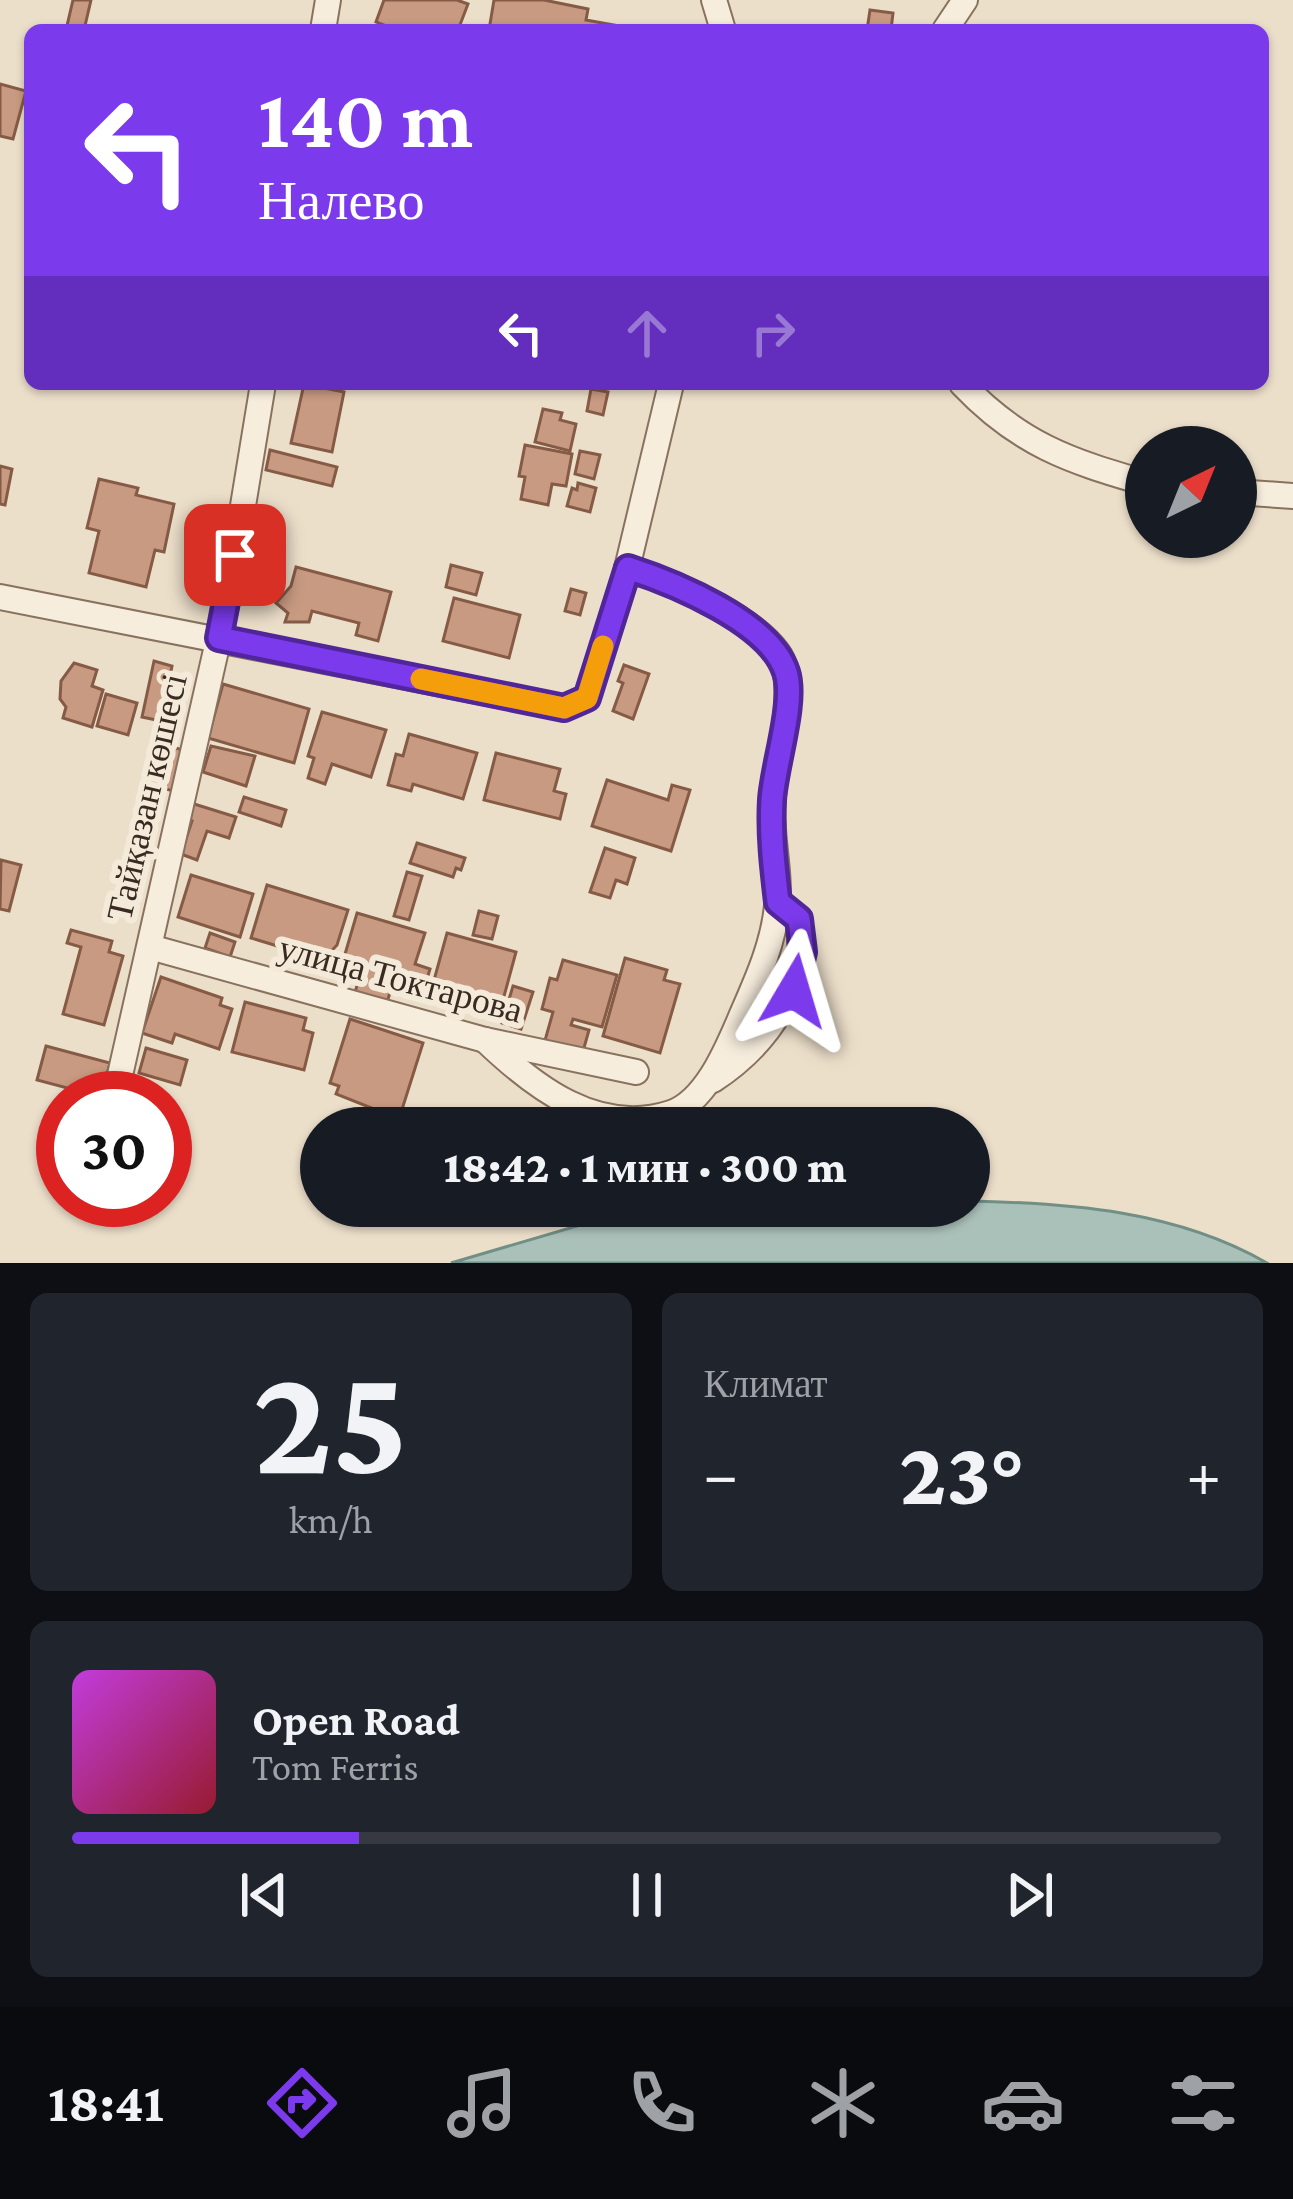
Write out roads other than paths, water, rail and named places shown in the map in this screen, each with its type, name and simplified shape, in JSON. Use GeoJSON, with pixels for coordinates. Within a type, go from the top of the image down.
{"type":"FeatureCollection","features":[{"type":"Feature","properties":{"kind":"street","name":"Тайқазан көшесі"},"geometry":{"type":"LineString","coordinates":[[121,1071],[219,638],[262,390]]}},
{"type":"Feature","properties":{"kind":"street"},"geometry":{"type":"LineString","coordinates":[[0,597],[564,708],[587,698],[628,568],[670,390]]}},
{"type":"Feature","properties":{"kind":"street"},"geometry":{"type":"LineString","coordinates":[[969,390],[1028,441],[1125,477]]}},
{"type":"Feature","properties":{"kind":"street"},"geometry":{"type":"LineString","coordinates":[[1257,494],[1293,496]]}},
{"type":"Feature","properties":{"kind":"street"},"geometry":{"type":"LineString","coordinates":[[628,568],[658,578],[748,625],[778,653],[788,677],[772,799],[778,902],[767,956],[706,1084]]}},
{"type":"Feature","properties":{"kind":"street"},"geometry":{"type":"LineString","coordinates":[[485,1040],[530,1083],[572,1107],[622,1118],[674,1112],[736,1065],[794,991],[803,952],[799,919],[778,902]]}},
{"type":"Feature","properties":{"kind":"street","name":"улица Токтарова"},"geometry":{"type":"LineString","coordinates":[[150,946],[485,1040],[636,1072]]}},
{"type":"Feature","properties":{"kind":"water"},"geometry":{"type":"Polygon","coordinates":[[[990,1202],[1084,1208],[1160,1221],[1233,1245],[1267,1263],[451,1263],[574,1227],[990,1227],[990,1202]]]}}]}
